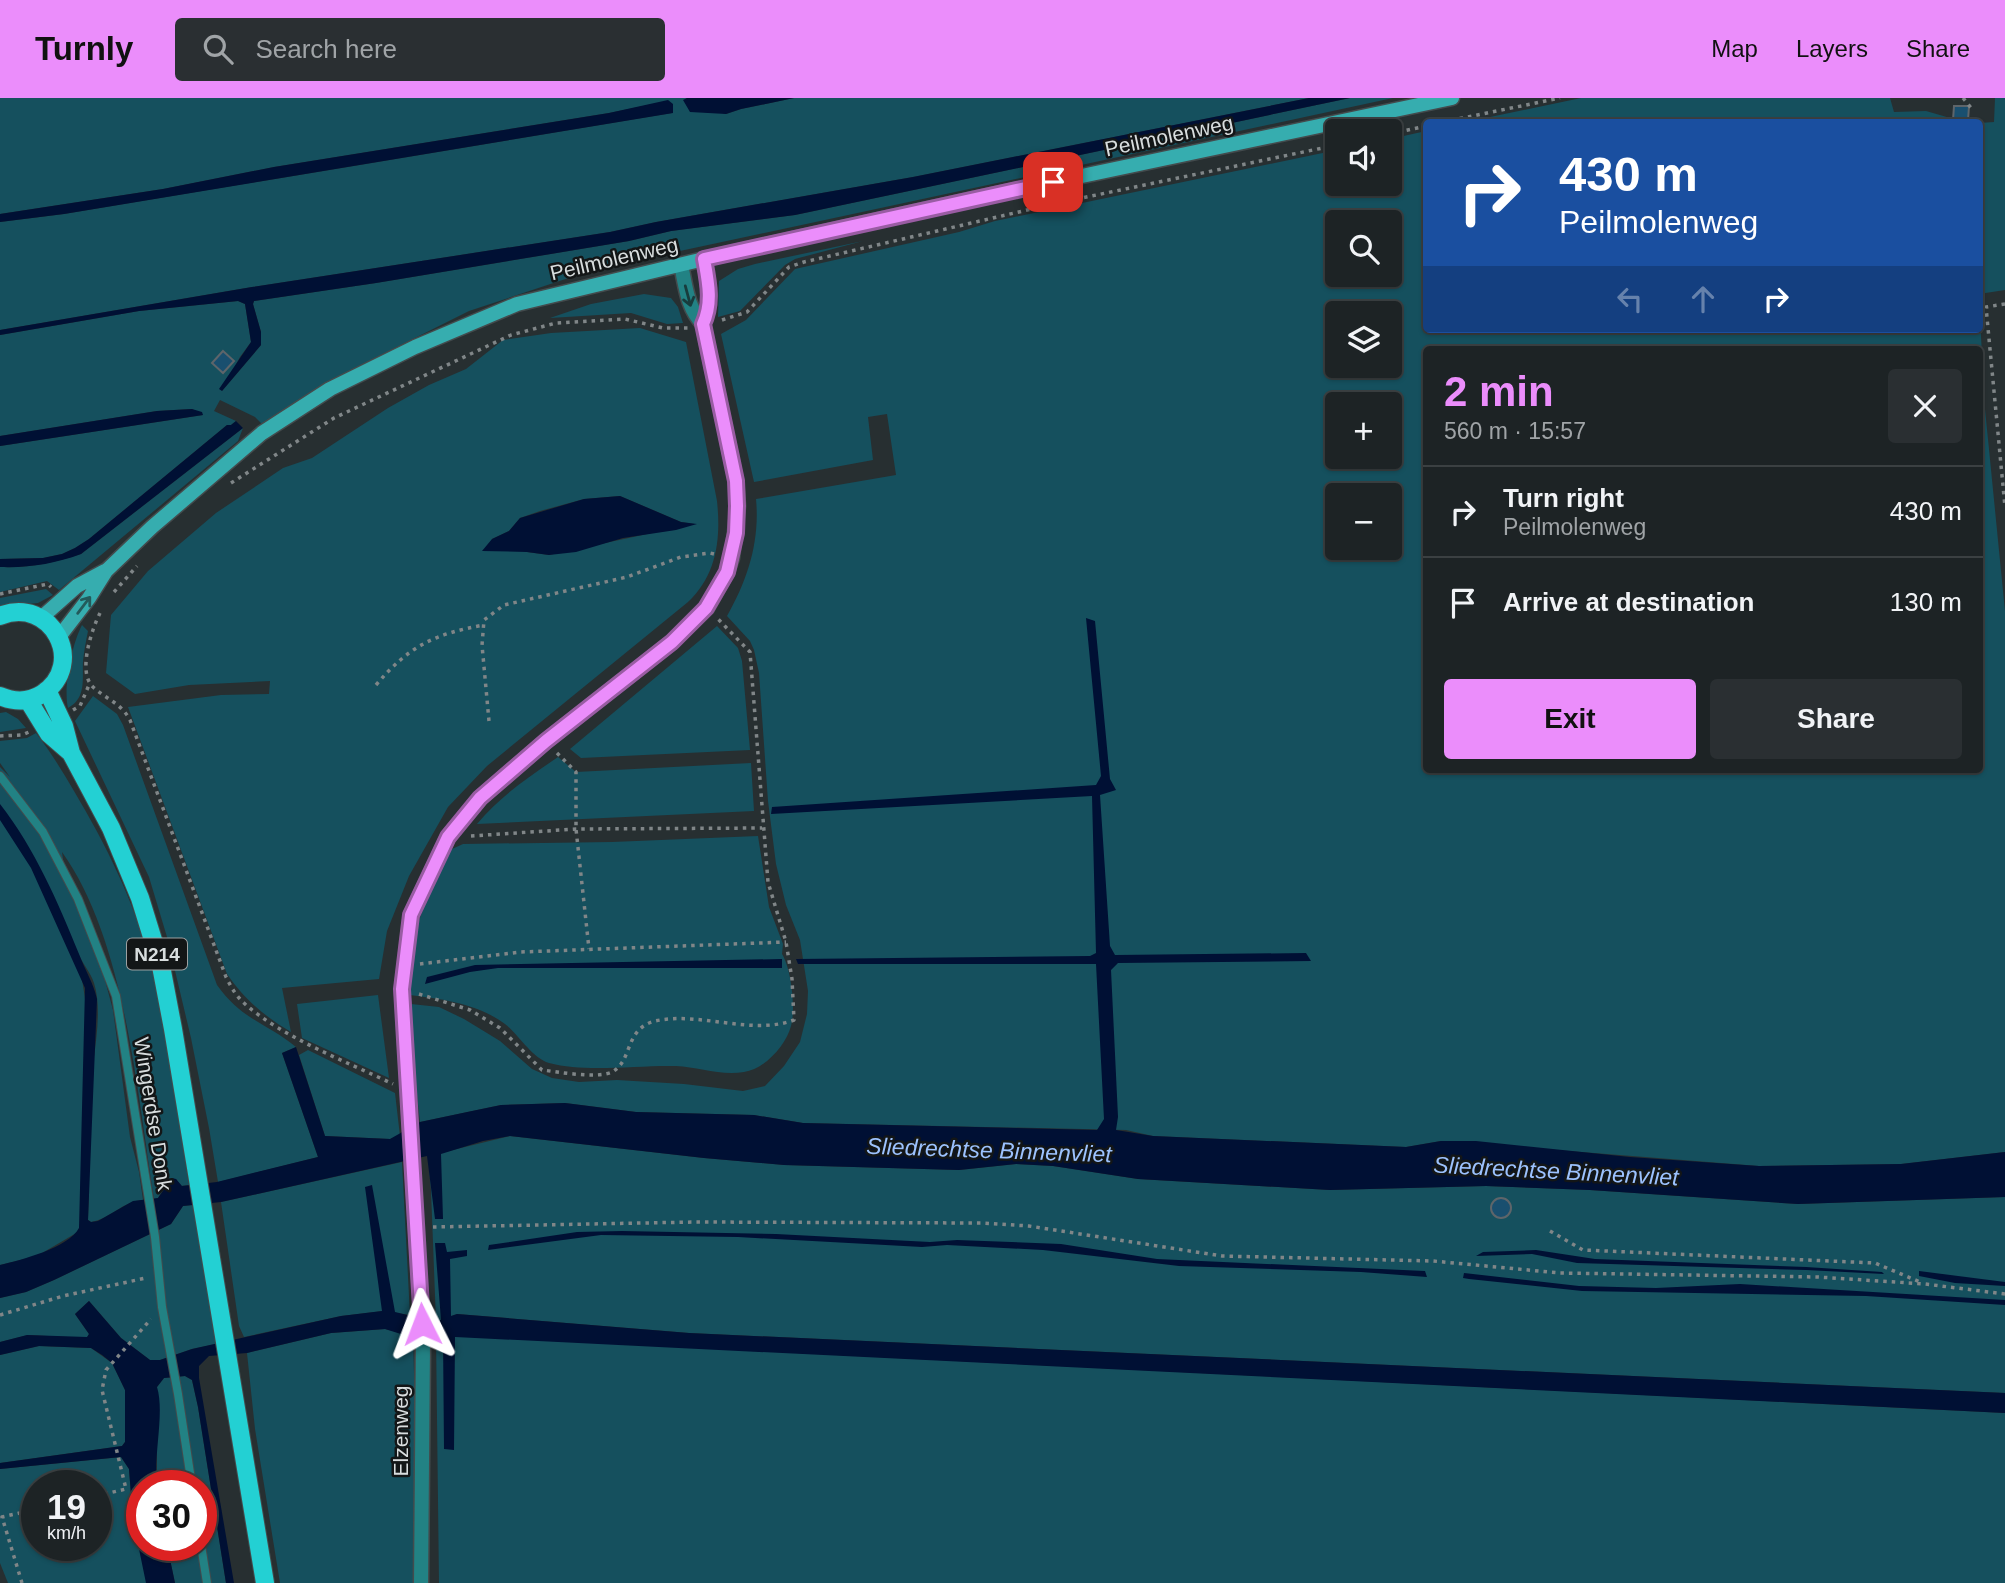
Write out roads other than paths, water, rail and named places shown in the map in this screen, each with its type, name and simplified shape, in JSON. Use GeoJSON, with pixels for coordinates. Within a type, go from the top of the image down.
{"type":"FeatureCollection","features":[{"type":"Feature","properties":{"kind":"main road","name":"Peilmolenweg"},"geometry":{"type":"LineString","coordinates":[[59,637],[106,571],[152,527],[262,433],[330,388],[415,347],[517,304],[987,196],[1452,98]]}},
{"type":"Feature","properties":{"kind":"main road","name":"Peilmolenweg"},"geometry":{"type":"LineString","coordinates":[[41,618],[77,586],[106,571]]}},
{"type":"Feature","properties":{"kind":"main road"},"geometry":{"type":"LineString","coordinates":[[0,616],[19,612],[41,618],[59,637],[62,648],[61,671],[47,690],[27,700],[17,701],[0,696]]}},
{"type":"Feature","properties":{"kind":"main road","name":"N214"},"geometry":{"type":"LineString","coordinates":[[47,690],[64,726],[71,753],[111,828],[144,909],[161,966],[265,1583]]}},
{"type":"Feature","properties":{"kind":"main road","name":"N214"},"geometry":{"type":"LineString","coordinates":[[27,700],[49,734],[71,753]]}},
{"type":"Feature","properties":{"kind":"street","name":"Elzenweg"},"geometry":{"type":"LineString","coordinates":[[703,324],[709,312],[704,259]]}},
{"type":"Feature","properties":{"kind":"street","name":"Elzenweg"},"geometry":{"type":"LineString","coordinates":[[421,1583],[422,1304],[402,989],[411,915],[448,837],[480,798],[546,741],[672,642],[706,608],[727,572],[732,558],[737,506],[736,481],[703,324],[694,315],[688,300],[681,265]]}},
{"type":"Feature","properties":{"kind":"lane","name":"Wingerdse Donk"},"geometry":{"type":"LineString","coordinates":[[0,776],[43,832],[78,899],[116,996],[155,1237],[162,1307],[190,1470]]}},
{"type":"Feature","properties":{"kind":"lane"},"geometry":{"type":"LineString","coordinates":[[204,1561],[207,1583]]}},
{"type":"Feature","properties":{"kind":"water"},"geometry":{"type":"Polygon","coordinates":[[[794,98],[726,114],[690,112],[683,100],[794,98]]]}},
{"type":"Feature","properties":{"kind":"water"},"geometry":{"type":"Polygon","coordinates":[[[1309,98],[1350,98],[795,215],[671,231],[629,241],[254,301],[261,345],[222,391],[219,389],[251,342],[245,304],[238,301],[139,311],[0,335],[0,330],[252,287],[610,232],[913,177],[1309,98]]]}},
{"type":"Feature","properties":{"kind":"water"},"geometry":{"type":"Polygon","coordinates":[[[668,100],[673,104],[673,113],[64,214],[0,222],[0,214],[609,113],[668,100]]]}},
{"type":"Feature","properties":{"kind":"water"},"geometry":{"type":"Polygon","coordinates":[[[192,409],[202,412],[203,415],[0,446],[0,436],[157,411],[192,409]]]}},
{"type":"Feature","properties":{"kind":"water"},"geometry":{"type":"Polygon","coordinates":[[[236,421],[243,428],[81,554],[41,565],[0,567],[0,559],[43,558],[75,548],[227,425],[236,421]]]}},
{"type":"Feature","properties":{"kind":"water"},"geometry":{"type":"Polygon","coordinates":[[[620,496],[681,522],[697,524],[623,538],[576,552],[549,555],[482,551],[492,539],[509,531],[520,518],[584,499],[620,496]]]}},
{"type":"Feature","properties":{"kind":"water","name":"Sliedrechtse Binnenvliet"},"geometry":{"type":"Polygon","coordinates":[[[1086,618],[1095,621],[1110,779],[1116,790],[1100,795],[1110,946],[1115,955],[1306,953],[1311,961],[1118,963],[1111,970],[1118,1117],[1116,1130],[1153,1136],[1406,1147],[1441,1141],[1476,1141],[1630,1157],[1759,1166],[1901,1164],[2005,1152],[2005,1197],[1798,1204],[1486,1186],[1330,1190],[1138,1179],[1053,1166],[1016,1164],[959,1170],[784,1165],[510,1136],[441,1154],[443,1219],[435,1219],[427,1156],[221,1202],[183,1206],[171,1224],[54,1280],[26,1292],[0,1298],[0,1265],[55,1247],[65,1242],[79,1228],[85,988],[31,868],[0,820],[0,804],[45,876],[97,999],[88,1220],[91,1222],[98,1221],[133,1201],[158,1198],[172,1178],[182,1186],[217,1182],[318,1157],[282,1053],[296,1047],[325,1136],[390,1139],[420,1122],[501,1105],[565,1103],[636,1112],[754,1115],[803,1123],[1097,1130],[1104,1119],[1096,964],[798,964],[796,959],[1090,956],[1096,953],[1092,796],[771,814],[772,807],[1096,785],[1101,776],[1086,618]]]}},
{"type":"Feature","properties":{"kind":"water"},"geometry":{"type":"Polygon","coordinates":[[[782,959],[782,968],[498,968],[425,984],[427,977],[475,965],[782,959]]]}},
{"type":"Feature","properties":{"kind":"water"},"geometry":{"type":"Polygon","coordinates":[[[372,1185],[395,1312],[436,1322],[441,1320],[435,1243],[445,1243],[447,1252],[467,1250],[467,1256],[450,1259],[451,1316],[457,1314],[689,1333],[2005,1393],[2005,1413],[455,1337],[454,1450],[444,1449],[443,1336],[404,1335],[385,1329],[331,1333],[247,1353],[209,1356],[199,1366],[199,1378],[215,1470],[208,1470],[192,1380],[185,1376],[164,1378],[157,1387],[160,1409],[156,1470],[129,1470],[121,1457],[0,1469],[0,1463],[122,1446],[125,1442],[125,1390],[112,1363],[102,1355],[91,1348],[39,1346],[0,1355],[0,1342],[27,1335],[87,1337],[89,1334],[75,1314],[89,1301],[121,1338],[150,1360],[160,1360],[192,1349],[341,1316],[382,1311],[365,1187],[372,1185]]]}},
{"type":"Feature","properties":{"kind":"water"},"geometry":{"type":"Polygon","coordinates":[[[622,1231],[1061,1244],[1157,1259],[1425,1271],[1427,1277],[1179,1266],[1043,1250],[947,1245],[922,1247],[738,1237],[601,1235],[488,1250],[489,1245],[577,1232],[622,1231]]]}},
{"type":"Feature","properties":{"kind":"water"},"geometry":{"type":"Polygon","coordinates":[[[1536,1250],[1595,1259],[1806,1267],[1884,1274],[1577,1263],[1532,1254],[1476,1256],[1483,1252],[1536,1250]]]}},
{"type":"Feature","properties":{"kind":"water"},"geometry":{"type":"Polygon","coordinates":[[[1919,1271],[2005,1282],[2005,1286],[1955,1283],[1919,1276],[1919,1271]]]}},
{"type":"Feature","properties":{"kind":"water"},"geometry":{"type":"Polygon","coordinates":[[[1464,1273],[1579,1286],[1656,1288],[1740,1284],[2005,1300],[2005,1305],[1866,1296],[1582,1291],[1469,1279],[1463,1278],[1464,1273]]]}},
{"type":"Feature","properties":{"kind":"water"},"geometry":{"type":"Polygon","coordinates":[[[217,1483],[234,1583],[226,1583],[217,1526],[217,1483]]]}},
{"type":"Feature","properties":{"kind":"water"},"geometry":{"type":"Polygon","coordinates":[[[141,1561],[170,1561],[175,1583],[146,1583],[141,1561]]]}}]}
